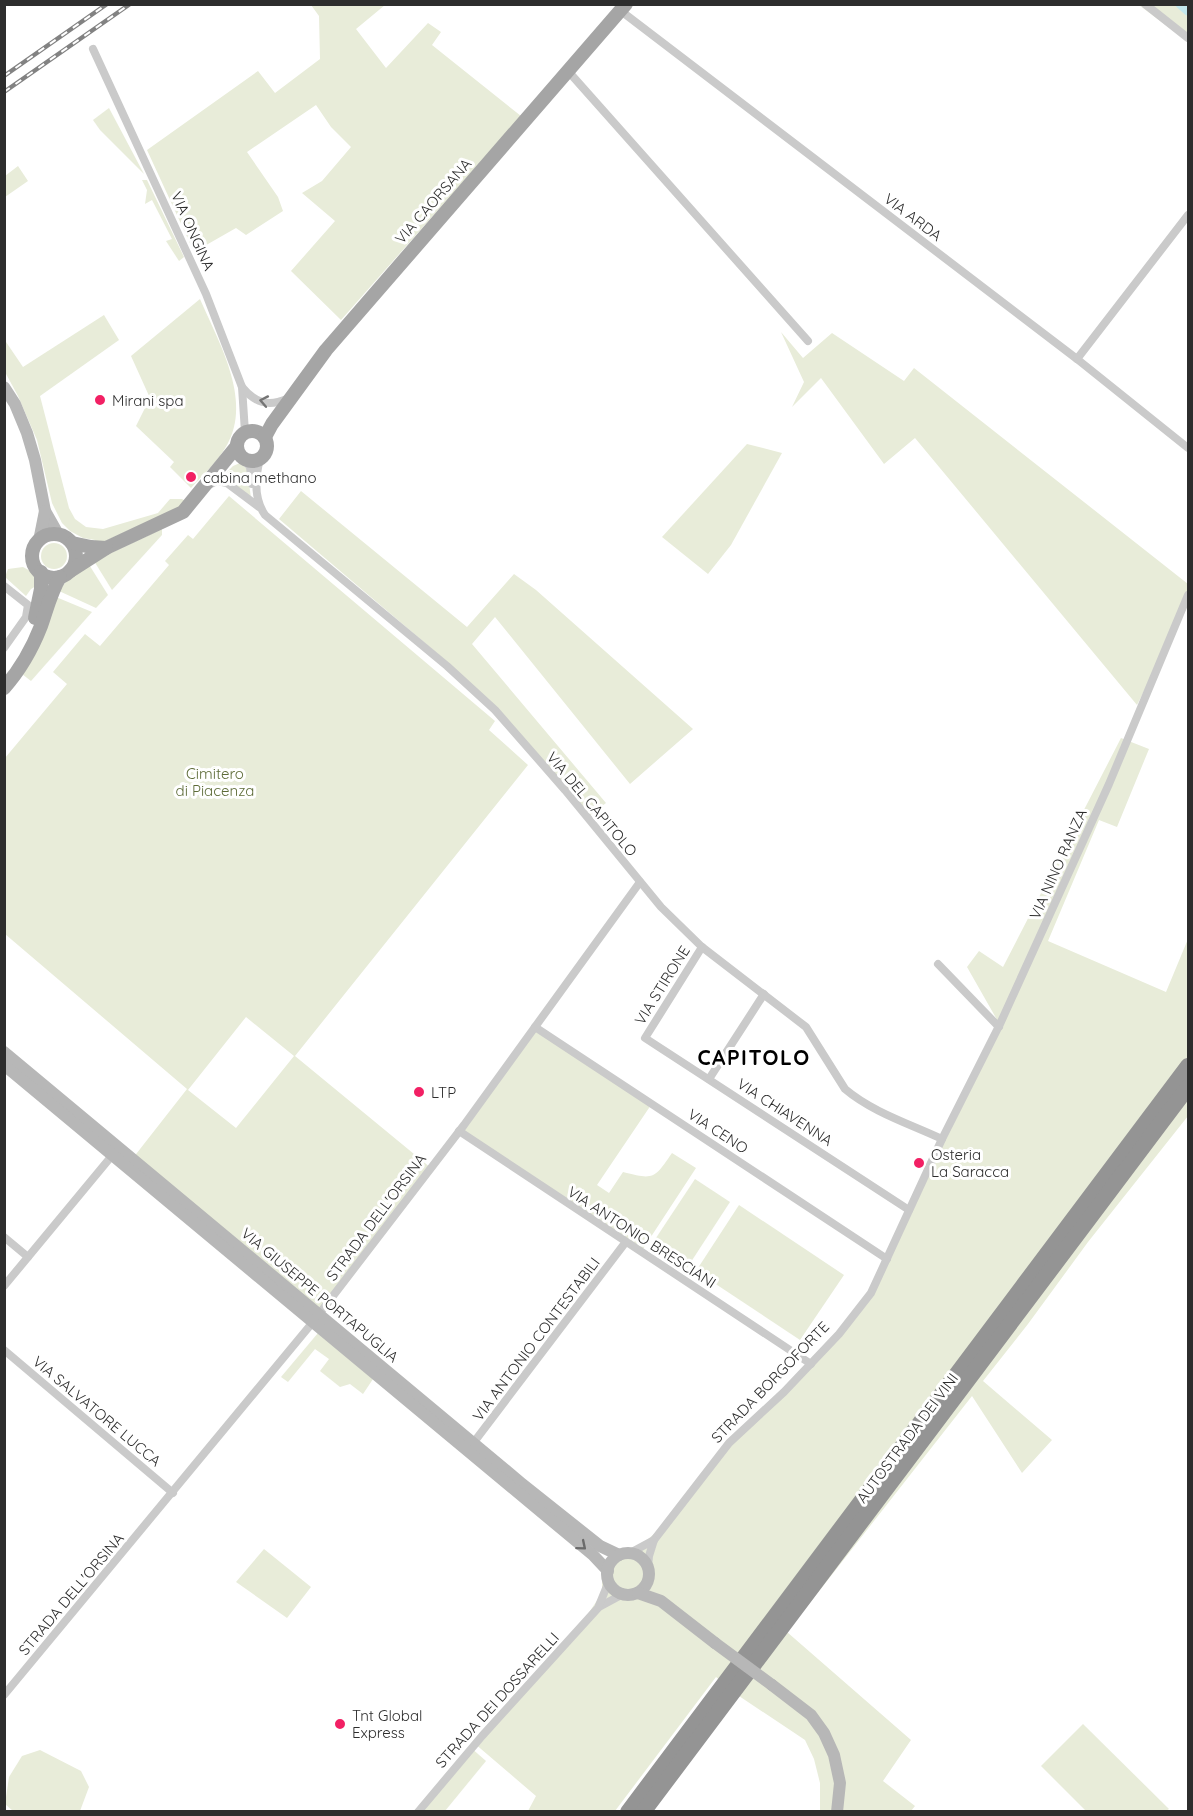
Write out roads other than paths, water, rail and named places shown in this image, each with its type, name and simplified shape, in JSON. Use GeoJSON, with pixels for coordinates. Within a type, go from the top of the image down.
{"type":"FeatureCollection","features":[{"type":"Feature","properties":{"kind":"highway","name":"AUTOSTRADA DEI VINI"},"geometry":{"type":"LineString","coordinates":[[628,1812],[1188,1066]]}},
{"type":"Feature","properties":{"kind":"highway","name":"AUTOSTRADA DEI VINI"},"geometry":{"type":"LineString","coordinates":[[643,1812],[1188,1087]]}},
{"type":"Feature","properties":{"kind":"main road","name":"VIA CAORSANA"},"geometry":{"type":"LineString","coordinates":[[260,459],[268,447],[265,437],[272,424],[326,350],[623,8]]}},
{"type":"Feature","properties":{"kind":"main road"},"geometry":{"type":"LineString","coordinates":[[4,387],[27,434],[35,460],[45,511],[58,534],[72,543],[106,548]]}},
{"type":"Feature","properties":{"kind":"main road"},"geometry":{"type":"LineString","coordinates":[[248,431],[263,430],[272,424]]}},
{"type":"Feature","properties":{"kind":"main road"},"geometry":{"type":"LineString","coordinates":[[260,459],[249,461],[241,454],[239,437],[248,431],[256,430],[265,437]]}},
{"type":"Feature","properties":{"kind":"main road"},"geometry":{"type":"LineString","coordinates":[[45,511],[33,561],[46,576],[65,574],[106,548],[183,512],[213,477],[241,454]]}},
{"type":"Feature","properties":{"kind":"main road"},"geometry":{"type":"LineString","coordinates":[[39,541],[51,534],[58,534]]}},
{"type":"Feature","properties":{"kind":"main road"},"geometry":{"type":"LineString","coordinates":[[4,688],[17,673],[34,643],[51,593],[73,567],[76,554],[72,543]]}},
{"type":"Feature","properties":{"kind":"main road"},"geometry":{"type":"LineString","coordinates":[[4,676],[19,655],[36,615],[41,589],[41,572]]}},
{"type":"Feature","properties":{"kind":"main road","name":"VIA GIUSEPPE PORTAPUGLIA"},"geometry":{"type":"LineString","coordinates":[[4,1052],[116,1151],[471,1447],[593,1555],[608,1576]]}},
{"type":"Feature","properties":{"kind":"main road","name":"VIA GIUSEPPE PORTAPUGLIA"},"geometry":{"type":"LineString","coordinates":[[4,1065],[116,1151]]}},
{"type":"Feature","properties":{"kind":"main road","name":"VIA GIUSEPPE PORTAPUGLIA"},"geometry":{"type":"LineString","coordinates":[[471,1447],[600,1546],[625,1554]]}},
{"type":"Feature","properties":{"kind":"main road"},"geometry":{"type":"LineString","coordinates":[[661,1601],[641,1557],[625,1554],[611,1562],[608,1576],[614,1590],[623,1594],[638,1593],[661,1601],[811,1715],[824,1733],[834,1755],[840,1783],[837,1812]]}},
{"type":"Feature","properties":{"kind":"main road"},"geometry":{"type":"LineString","coordinates":[[638,1593],[645,1587],[648,1573]]}},
{"type":"Feature","properties":{"kind":"street"},"geometry":{"type":"LineString","coordinates":[[1145,4],[1188,38]]}},
{"type":"Feature","properties":{"kind":"street","name":"VIA ARDA"},"geometry":{"type":"LineString","coordinates":[[623,8],[1077,359],[1188,448]]}},
{"type":"Feature","properties":{"kind":"street","name":"VIA ONGINA"},"geometry":{"type":"LineString","coordinates":[[93,49],[192,260],[242,387],[248,431]]}},
{"type":"Feature","properties":{"kind":"street"},"geometry":{"type":"LineString","coordinates":[[568,71],[808,342]]}},
{"type":"Feature","properties":{"kind":"street"},"geometry":{"type":"LineString","coordinates":[[1077,359],[1188,215]]}},
{"type":"Feature","properties":{"kind":"street"},"geometry":{"type":"LineString","coordinates":[[242,387],[249,396],[265,404],[291,398]]}},
{"type":"Feature","properties":{"kind":"street"},"geometry":{"type":"LineString","coordinates":[[241,454],[250,467],[259,506]]}},
{"type":"Feature","properties":{"kind":"street"},"geometry":{"type":"LineString","coordinates":[[259,506],[256,482],[260,459]]}},
{"type":"Feature","properties":{"kind":"street","name":"VIA DEL CAPITOLO"},"geometry":{"type":"LineString","coordinates":[[204,488],[217,481],[222,481],[259,506],[447,666],[495,710],[565,790],[661,907],[702,947],[806,1027],[836,1077],[854,1096],[942,1139]]}},
{"type":"Feature","properties":{"kind":"street"},"geometry":{"type":"LineString","coordinates":[[4,586],[28,605],[26,617],[4,648]]}},
{"type":"Feature","properties":{"kind":"street","name":"VIA NINO RANZA"},"geometry":{"type":"LineString","coordinates":[[942,1139],[999,1027],[1104,795],[1188,595]]}},
{"type":"Feature","properties":{"kind":"street","name":"STRADA DELL'ORSINA"},"geometry":{"type":"LineString","coordinates":[[4,1695],[316,1318],[459,1131],[640,882]]}},
{"type":"Feature","properties":{"kind":"street","name":"VIA STIRONE"},"geometry":{"type":"LineString","coordinates":[[645,1038],[702,947]]}},
{"type":"Feature","properties":{"kind":"street"},"geometry":{"type":"LineString","coordinates":[[938,964],[999,1027]]}},
{"type":"Feature","properties":{"kind":"street"},"geometry":{"type":"LineString","coordinates":[[709,1079],[764,994]]}},
{"type":"Feature","properties":{"kind":"street","name":"VIA CENO"},"geometry":{"type":"LineString","coordinates":[[535,1026],[887,1259]]}},
{"type":"Feature","properties":{"kind":"street","name":"VIA CHIAVENNA"},"geometry":{"type":"LineString","coordinates":[[645,1038],[909,1210]]}},
{"type":"Feature","properties":{"kind":"street","name":"VIA ANTONIO BRESCIANI"},"geometry":{"type":"LineString","coordinates":[[459,1131],[811,1364]]}},
{"type":"Feature","properties":{"kind":"street","name":"STRADA BORGOFORTE"},"geometry":{"type":"LineString","coordinates":[[648,1573],[649,1556],[654,1540],[729,1443],[811,1364],[839,1334],[871,1293],[942,1139]]}},
{"type":"Feature","properties":{"kind":"street"},"geometry":{"type":"LineString","coordinates":[[4,1286],[116,1151]]}},
{"type":"Feature","properties":{"kind":"street"},"geometry":{"type":"LineString","coordinates":[[4,1238],[28,1257]]}},
{"type":"Feature","properties":{"kind":"street","name":"VIA ANTONIO CONTESTABILI"},"geometry":{"type":"LineString","coordinates":[[471,1447],[625,1243]]}},
{"type":"Feature","properties":{"kind":"street","name":"VIA SALVATORE LUCCA"},"geometry":{"type":"LineString","coordinates":[[4,1350],[173,1493]]}},
{"type":"Feature","properties":{"kind":"street","name":"STRADA BORGOFORTE"},"geometry":{"type":"LineString","coordinates":[[625,1554],[654,1540]]}},
{"type":"Feature","properties":{"kind":"street","name":"STRADA DEI DOSSARELLI"},"geometry":{"type":"LineString","coordinates":[[598,1608],[608,1576]]}},
{"type":"Feature","properties":{"kind":"street","name":"STRADA DEI DOSSARELLI"},"geometry":{"type":"LineString","coordinates":[[418,1812],[482,1736],[598,1608],[623,1594]]}},
{"type":"Feature","properties":{"kind":"waterway"},"geometry":{"type":"LineString","coordinates":[[1180,4],[1188,11]]}},
{"type":"Feature","properties":{"kind":"railway"},"geometry":{"type":"LineString","coordinates":[[4,76],[107,4]]}},
{"type":"Feature","properties":{"kind":"railway"},"geometry":{"type":"LineString","coordinates":[[4,92],[130,4]]}},
{"type":"Feature","properties":{"kind":"place","name":"Mirani spa"},"geometry":{"type":"Point","coordinates":[100,400]}},
{"type":"Feature","properties":{"kind":"place","name":"cabina methano"},"geometry":{"type":"Point","coordinates":[191,477]}},
{"type":"Feature","properties":{"kind":"place","name":"LTP"},"geometry":{"type":"Point","coordinates":[419,1092]}},
{"type":"Feature","properties":{"kind":"place","name":"Osteria La Saracca"},"geometry":{"type":"Point","coordinates":[919,1163]}},
{"type":"Feature","properties":{"kind":"place","name":"Tnt Global Express"},"geometry":{"type":"Point","coordinates":[340,1724]}},
{"type":"Feature","properties":{"kind":"district","name":"CAPITOLO"},"geometry":{"type":"Point","coordinates":[754,1057]}},
{"type":"Feature","properties":{"kind":"park label","name":"Cimitero di Piacenza"},"geometry":{"type":"Point","coordinates":[215,782]}}]}
